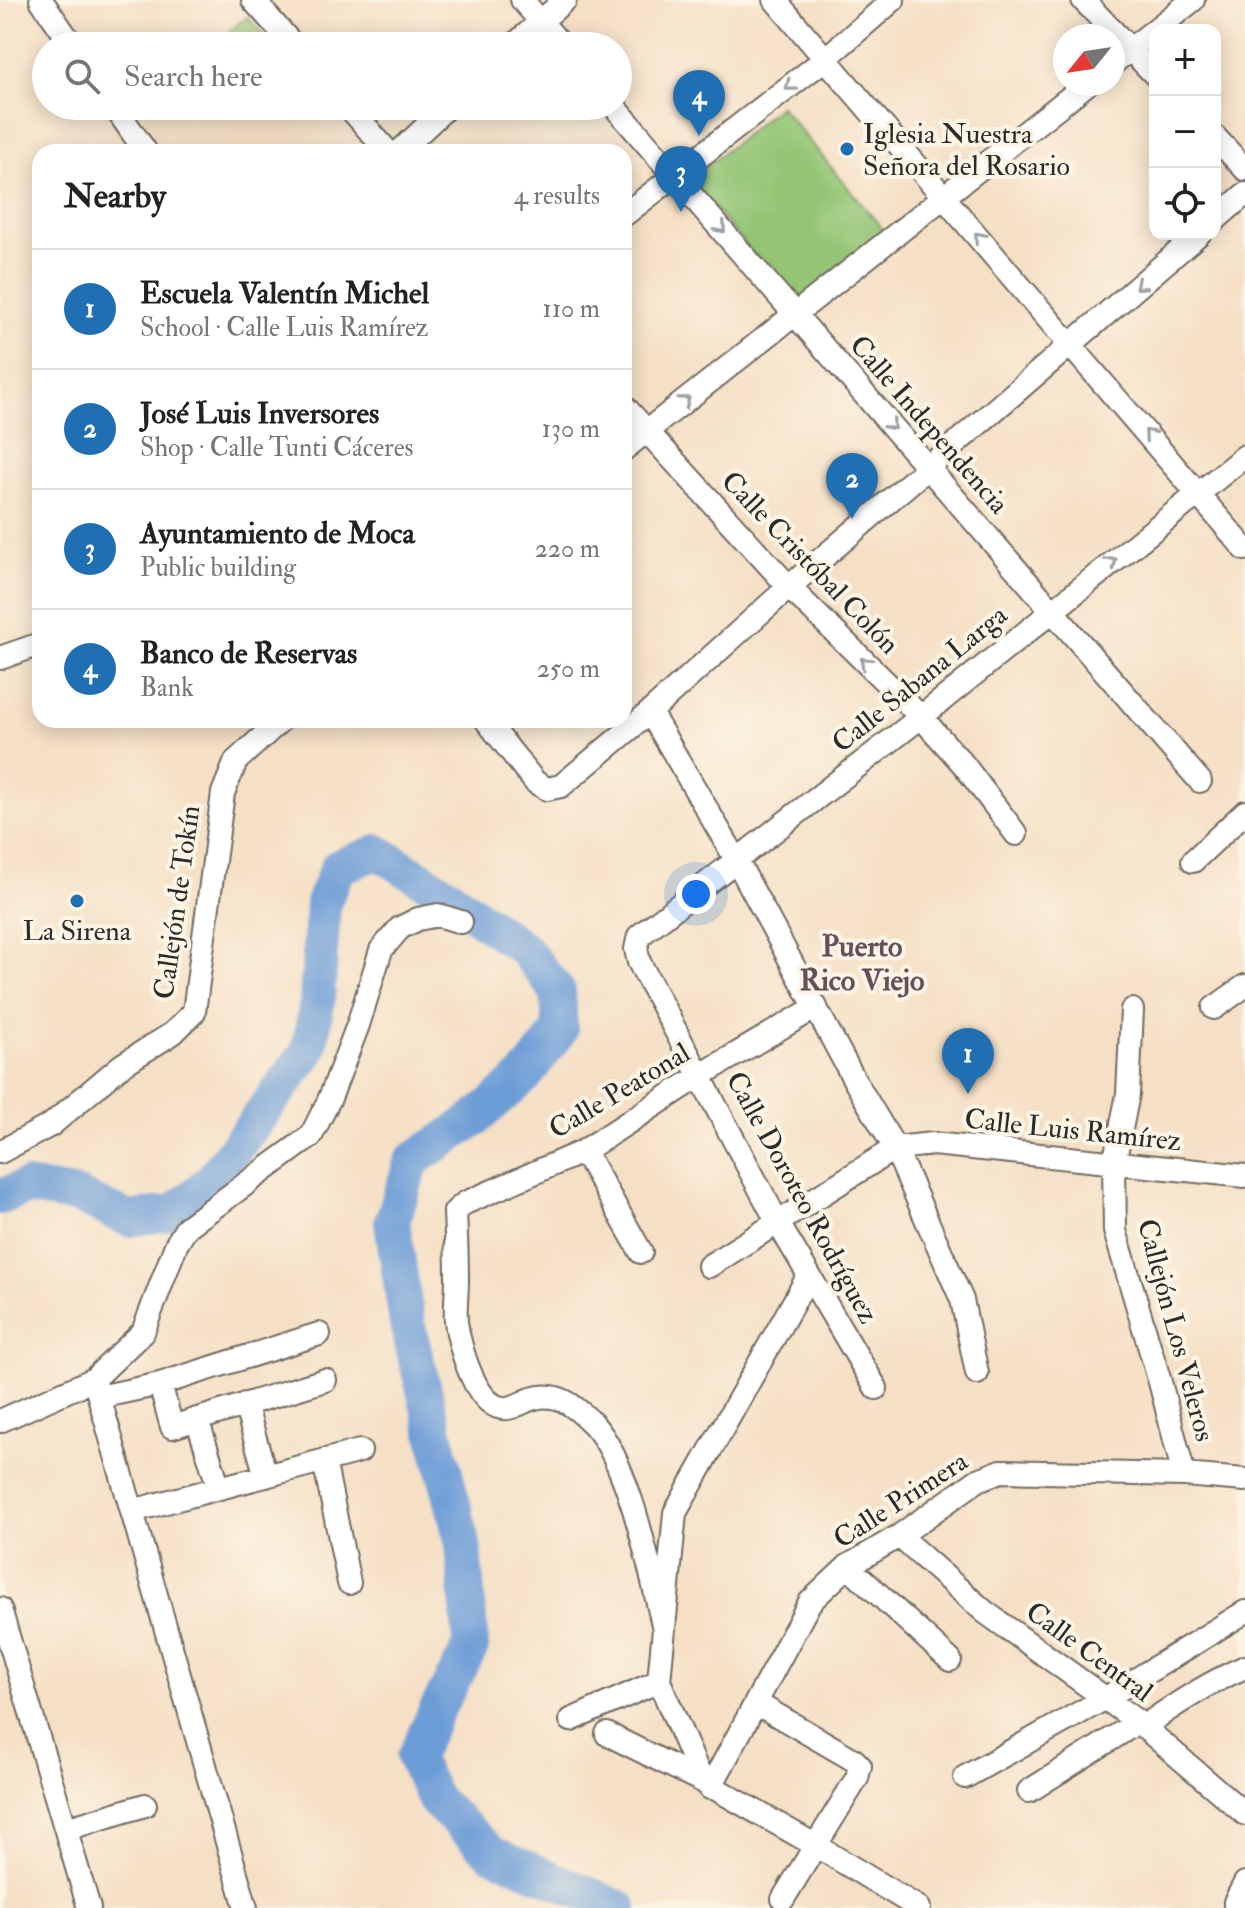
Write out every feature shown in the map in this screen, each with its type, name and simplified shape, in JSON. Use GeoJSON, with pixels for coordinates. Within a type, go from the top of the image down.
{"type":"FeatureCollection","features":[{"type":"Feature","properties":{"kind":"street"},"geometry":{"type":"LineString","coordinates":[[41,0],[63,32]]}},
{"type":"Feature","properties":{"kind":"street"},"geometry":{"type":"LineString","coordinates":[[253,0],[282,32]]}},
{"type":"Feature","properties":{"kind":"street"},"geometry":{"type":"LineString","coordinates":[[522,0],[550,32]]}},
{"type":"Feature","properties":{"kind":"street"},"geometry":{"type":"LineString","coordinates":[[528,32],[565,0]]}},
{"type":"Feature","properties":{"kind":"street"},"geometry":{"type":"LineString","coordinates":[[775,0],[1245,549]]}},
{"type":"Feature","properties":{"kind":"street"},"geometry":{"type":"LineString","coordinates":[[632,209],[825,59],[893,0]]}},
{"type":"Feature","properties":{"kind":"street"},"geometry":{"type":"LineString","coordinates":[[1083,0],[1100,24]]}},
{"type":"Feature","properties":{"kind":"street"},"geometry":{"type":"LineString","coordinates":[[1125,54],[1193,0]]}},
{"type":"Feature","properties":{"kind":"street"},"geometry":{"type":"LineString","coordinates":[[1125,58],[1149,72]]}},
{"type":"Feature","properties":{"kind":"street"},"geometry":{"type":"LineString","coordinates":[[632,443],[1072,96]]}},
{"type":"Feature","properties":{"kind":"street"},"geometry":{"type":"LineString","coordinates":[[124,120],[140,144]]}},
{"type":"Feature","properties":{"kind":"street"},"geometry":{"type":"LineString","coordinates":[[360,120],[381,144]]}},
{"type":"Feature","properties":{"kind":"street"},"geometry":{"type":"LineString","coordinates":[[408,144],[433,120]]}},
{"type":"Feature","properties":{"kind":"street","name":"Calle Independencia"},"geometry":{"type":"LineString","coordinates":[[626,120],[1200,781]]}},
{"type":"Feature","properties":{"kind":"street"},"geometry":{"type":"LineString","coordinates":[[1221,143],[1245,169]]}},
{"type":"Feature","properties":{"kind":"street"},"geometry":{"type":"LineString","coordinates":[[1221,215],[1245,194]]}},
{"type":"Feature","properties":{"kind":"street"},"geometry":{"type":"LineString","coordinates":[[632,727],[789,587],[1192,240]]}},
{"type":"Feature","properties":{"kind":"street","name":"Calle Cristóbal Colón"},"geometry":{"type":"LineString","coordinates":[[632,415],[789,587],[921,717],[964,765],[1016,834]]}},
{"type":"Feature","properties":{"kind":"street","name":"Calle Sabana Larga"},"geometry":{"type":"LineString","coordinates":[[636,949],[639,936],[921,717],[1245,456]]}},
{"type":"Feature","properties":{"kind":"street"},"geometry":{"type":"LineString","coordinates":[[0,658],[32,647]]}},
{"type":"Feature","properties":{"kind":"street"},"geometry":{"type":"LineString","coordinates":[[650,712],[737,861],[855,1081],[895,1148],[962,1300],[977,1373]]}},
{"type":"Feature","properties":{"kind":"street","name":"Callejón de Tokín"},"geometry":{"type":"LineString","coordinates":[[0,1152],[51,1125],[122,1065],[173,1033],[194,1012],[223,793],[236,761],[268,728]]}},
{"type":"Feature","properties":{"kind":"street"},"geometry":{"type":"LineString","coordinates":[[492,728],[535,782],[547,789],[561,786],[631,728]]}},
{"type":"Feature","properties":{"kind":"street"},"geometry":{"type":"LineString","coordinates":[[1193,861],[1245,812]]}},
{"type":"Feature","properties":{"kind":"street"},"geometry":{"type":"LineString","coordinates":[[97,1388],[143,1332],[176,1245],[187,1227],[311,1136],[330,1098],[358,1025],[381,950],[400,928],[418,919],[438,915],[461,922]]}},
{"type":"Feature","properties":{"kind":"street","name":"Calle Doroteo Rodríguez"},"geometry":{"type":"LineString","coordinates":[[636,949],[639,962],[778,1223],[876,1388]]}},
{"type":"Feature","properties":{"kind":"street"},"geometry":{"type":"LineString","coordinates":[[1214,1008],[1245,986]]}},
{"type":"Feature","properties":{"kind":"street","name":"Calle Peatonal"},"geometry":{"type":"LineString","coordinates":[[664,1629],[631,1501],[610,1450],[595,1427],[568,1402],[553,1395],[508,1408],[494,1407],[482,1396],[471,1376],[456,1321],[455,1212],[465,1203],[584,1151],[701,1075],[816,1007]]}},
{"type":"Feature","properties":{"kind":"street","name":"Callejón Los Veleros"},"geometry":{"type":"LineString","coordinates":[[1132,1010],[1128,1094],[1114,1164],[1115,1231],[1184,1475]]}},
{"type":"Feature","properties":{"kind":"street","name":"Calle Luis Ramírez"},"geometry":{"type":"LineString","coordinates":[[895,1148],[933,1144],[1245,1176]]}},
{"type":"Feature","properties":{"kind":"street"},"geometry":{"type":"LineString","coordinates":[[709,1266],[895,1148]]}},
{"type":"Feature","properties":{"kind":"street"},"geometry":{"type":"LineString","coordinates":[[584,1151],[641,1252]]}},
{"type":"Feature","properties":{"kind":"street"},"geometry":{"type":"LineString","coordinates":[[706,1785],[659,1681],[675,1513],[809,1275]]}},
{"type":"Feature","properties":{"kind":"street"},"geometry":{"type":"LineString","coordinates":[[0,1421],[97,1388],[160,1384],[319,1334]]}},
{"type":"Feature","properties":{"kind":"street"},"geometry":{"type":"LineString","coordinates":[[160,1384],[172,1427],[325,1380]]}},
{"type":"Feature","properties":{"kind":"street"},"geometry":{"type":"LineString","coordinates":[[97,1388],[246,1908]]}},
{"type":"Feature","properties":{"kind":"street"},"geometry":{"type":"LineString","coordinates":[[245,1404],[266,1476]]}},
{"type":"Feature","properties":{"kind":"street"},"geometry":{"type":"LineString","coordinates":[[197,1419],[219,1488]]}},
{"type":"Feature","properties":{"kind":"street"},"geometry":{"type":"LineString","coordinates":[[132,1511],[360,1451]]}},
{"type":"Feature","properties":{"kind":"street"},"geometry":{"type":"LineString","coordinates":[[324,1460],[349,1583]]}},
{"type":"Feature","properties":{"kind":"street","name":"Calle Primera"},"geometry":{"type":"LineString","coordinates":[[706,1785],[756,1703],[810,1602],[848,1566],[899,1536],[978,1480],[1001,1471],[1184,1475],[1245,1480]]}},
{"type":"Feature","properties":{"kind":"street","name":"Calle Central"},"geometry":{"type":"LineString","coordinates":[[899,1536],[985,1612],[1140,1724],[1245,1814]]}},
{"type":"Feature","properties":{"kind":"street"},"geometry":{"type":"LineString","coordinates":[[848,1566],[950,1660]]}},
{"type":"Feature","properties":{"kind":"street"},"geometry":{"type":"LineString","coordinates":[[0,1609],[89,1908]]}},
{"type":"Feature","properties":{"kind":"street"},"geometry":{"type":"LineString","coordinates":[[965,1777],[1106,1698],[1245,1612]]}},
{"type":"Feature","properties":{"kind":"street"},"geometry":{"type":"LineString","coordinates":[[1029,1791],[1223,1676],[1245,1667]]}},
{"type":"Feature","properties":{"kind":"street"},"geometry":{"type":"LineString","coordinates":[[571,1720],[659,1681]]}},
{"type":"Feature","properties":{"kind":"street"},"geometry":{"type":"LineString","coordinates":[[756,1703],[860,1766],[857,1778],[783,1899]]}},
{"type":"Feature","properties":{"kind":"street"},"geometry":{"type":"LineString","coordinates":[[607,1734],[815,1845],[908,1906]]}},
{"type":"Feature","properties":{"kind":"street"},"geometry":{"type":"LineString","coordinates":[[66,1829],[145,1805]]}},
{"type":"Feature","properties":{"kind":"street"},"geometry":{"type":"LineString","coordinates":[[1235,1908],[1245,1883]]}},
{"type":"Feature","properties":{"kind":"green space"},"geometry":{"type":"Polygon","coordinates":[[[247,17],[262,32],[228,32],[247,17]]]}},
{"type":"Feature","properties":{"kind":"green space"},"geometry":{"type":"Polygon","coordinates":[[[780,106],[886,233],[797,305],[690,180],[780,106]]]}},
{"type":"Feature","properties":{"kind":"waterway"},"geometry":{"type":"LineString","coordinates":[[0,1197],[27,1187],[78,1196],[129,1219],[175,1212],[211,1181],[309,1050],[317,1002],[323,903],[338,867],[378,852],[448,895],[525,950],[558,992],[560,1030],[525,1076],[476,1118],[412,1161],[392,1222],[407,1323],[463,1544],[471,1647],[414,1758],[435,1800],[492,1853],[620,1908]]}},
{"type":"Feature","properties":{"kind":"place","name":"Banco de Reservas"},"geometry":{"type":"Point","coordinates":[699,136]}},
{"type":"Feature","properties":{"kind":"place","name":"Iglesia Nuestra Señora del Rosario"},"geometry":{"type":"Point","coordinates":[847,149]}},
{"type":"Feature","properties":{"kind":"place","name":"Ayuntamiento de Moca"},"geometry":{"type":"Point","coordinates":[681,212]}},
{"type":"Feature","properties":{"kind":"place","name":"José Luis Inversores"},"geometry":{"type":"Point","coordinates":[852,519]}},
{"type":"Feature","properties":{"kind":"place","name":"La Sirena"},"geometry":{"type":"Point","coordinates":[77,901]}},
{"type":"Feature","properties":{"kind":"place","name":"Escuela Valentín Michel"},"geometry":{"type":"Point","coordinates":[968,1094]}},
{"type":"Feature","properties":{"kind":"district","name":"Puerto Rico Viejo"},"geometry":{"type":"Point","coordinates":[862,963]}}]}
